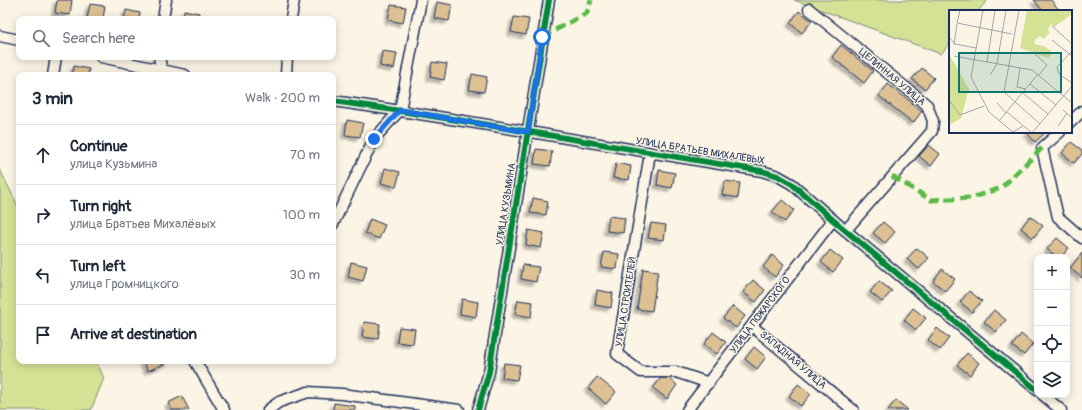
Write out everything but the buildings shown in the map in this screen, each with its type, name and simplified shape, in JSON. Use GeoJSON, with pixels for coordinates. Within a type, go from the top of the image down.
{"type":"FeatureCollection","features":[{"type":"Feature","properties":{"kind":"street"},"geometry":{"type":"LineString","coordinates":[[163,16],[166,0]]}},
{"type":"Feature","properties":{"kind":"street"},"geometry":{"type":"LineString","coordinates":[[291,16],[294,0]]}},
{"type":"Feature","properties":{"kind":"street"},"geometry":{"type":"LineString","coordinates":[[336,218],[374,139],[400,110],[420,0]]}},
{"type":"Feature","properties":{"kind":"street","name":"УЛИЦА КУЗЬМИНА"},"geometry":{"type":"LineString","coordinates":[[478,410],[489,372],[528,132],[540,48],[549,0]]}},
{"type":"Feature","properties":{"kind":"street","name":"ЦЕЛИННАЯ УЛИЦА"},"geometry":{"type":"LineString","coordinates":[[809,9],[927,105],[933,120],[932,131],[846,230]]}},
{"type":"Feature","properties":{"kind":"street"},"geometry":{"type":"LineString","coordinates":[[0,36],[16,39]]}},
{"type":"Feature","properties":{"kind":"street"},"geometry":{"type":"LineString","coordinates":[[54,72],[56,60]]}},
{"type":"Feature","properties":{"kind":"street"},"geometry":{"type":"LineString","coordinates":[[112,60],[158,72]]}},
{"type":"Feature","properties":{"kind":"street"},"geometry":{"type":"LineString","coordinates":[[160,60],[162,72]]}},
{"type":"Feature","properties":{"kind":"street"},"geometry":{"type":"LineString","coordinates":[[286,72],[288,60]]}},
{"type":"Feature","properties":{"kind":"street","name":"УЛИЦА БРАТЬЕВ МИХАЛЁВЫХ"},"geometry":{"type":"LineString","coordinates":[[336,101],[400,110],[762,171],[778,176],[792,184],[1034,387]]}},
{"type":"Feature","properties":{"kind":"street"},"geometry":{"type":"LineString","coordinates":[[1072,121],[1082,111]]}},
{"type":"Feature","properties":{"kind":"street"},"geometry":{"type":"LineString","coordinates":[[1059,133],[1042,148],[1058,217],[1082,238]]}},
{"type":"Feature","properties":{"kind":"street","name":"УЛИЦА СТРОИТЕЛЕЙ"},"geometry":{"type":"LineString","coordinates":[[650,153],[617,354],[641,372],[676,372],[708,383]]}},
{"type":"Feature","properties":{"kind":"street","name":"УЛИЦА ПОЖАРСКОГО"},"geometry":{"type":"LineString","coordinates":[[687,410],[833,220]]}},
{"type":"Feature","properties":{"kind":"street","name":"ЗАПАДНАЯ УЛИЦА"},"geometry":{"type":"LineString","coordinates":[[752,326],[853,410]]}},
{"type":"Feature","properties":{"kind":"street"},"geometry":{"type":"LineString","coordinates":[[197,364],[225,410]]}},
{"type":"Feature","properties":{"kind":"street"},"geometry":{"type":"LineString","coordinates":[[268,410],[279,402],[308,392],[342,394],[459,410]]}},
{"type":"Feature","properties":{"kind":"street"},"geometry":{"type":"LineString","coordinates":[[1047,398],[1061,410]]}},
{"type":"Feature","properties":{"kind":"green space"},"geometry":{"type":"Polygon","coordinates":[[[794,0],[988,0],[979,10],[949,10],[949,44],[941,54],[794,0]]]}},
{"type":"Feature","properties":{"kind":"green space"},"geometry":{"type":"Polygon","coordinates":[[[0,170],[16,202],[16,364],[97,364],[104,378],[91,410],[0,410],[0,170]]]}},
{"type":"Feature","properties":{"kind":"marked path"},"geometry":{"type":"LineString","coordinates":[[542,37],[587,13],[591,0]]}},
{"type":"Feature","properties":{"kind":"marked path"},"geometry":{"type":"LineString","coordinates":[[892,176],[931,200],[971,198],[1001,188],[1042,148]]}},
{"type":"Feature","properties":{"kind":"cycle path"},"geometry":{"type":"LineString","coordinates":[[478,410],[489,372],[549,0]]}},
{"type":"Feature","properties":{"kind":"cycle path"},"geometry":{"type":"LineString","coordinates":[[336,101],[494,126],[762,171],[778,176],[792,184],[1034,388]]}},
{"type":"Feature","properties":{"kind":"route"},"geometry":{"type":"LineString","coordinates":[[374,139],[400,110],[528,132],[542,37]]}}]}
